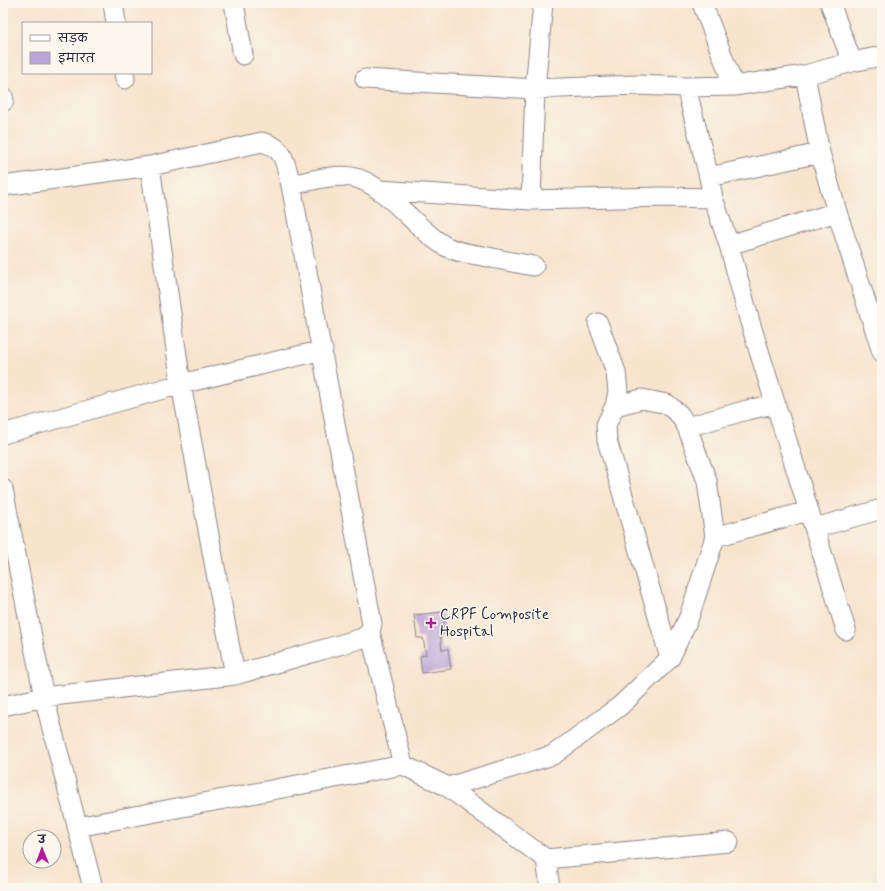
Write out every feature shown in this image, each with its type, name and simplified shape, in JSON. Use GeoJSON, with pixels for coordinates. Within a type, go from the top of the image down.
{"type":"FeatureCollection","features":[{"type":"Feature","properties":{"kind":"street"},"geometry":{"type":"LineString","coordinates":[[113,3],[116,22]]}},
{"type":"Feature","properties":{"kind":"street"},"geometry":{"type":"LineString","coordinates":[[234,3],[243,55]]}},
{"type":"Feature","properties":{"kind":"street"},"geometry":{"type":"LineString","coordinates":[[531,200],[535,88],[543,3]]}},
{"type":"Feature","properties":{"kind":"street"},"geometry":{"type":"LineString","coordinates":[[702,3],[734,86]]}},
{"type":"Feature","properties":{"kind":"street"},"geometry":{"type":"LineString","coordinates":[[830,3],[852,62]]}},
{"type":"Feature","properties":{"kind":"street"},"geometry":{"type":"LineString","coordinates":[[365,79],[535,88],[637,86],[686,88],[734,86],[805,75],[852,62],[882,56]]}},
{"type":"Feature","properties":{"kind":"street"},"geometry":{"type":"LineString","coordinates":[[805,75],[820,152],[836,212],[882,352]]}},
{"type":"Feature","properties":{"kind":"street"},"geometry":{"type":"LineString","coordinates":[[686,88],[710,177],[713,198],[775,404],[846,630]]}},
{"type":"Feature","properties":{"kind":"street"},"geometry":{"type":"LineString","coordinates":[[3,186],[150,166],[262,142],[273,145],[282,153],[291,185],[323,350],[372,624],[370,632],[403,765]]}},
{"type":"Feature","properties":{"kind":"street"},"geometry":{"type":"LineString","coordinates":[[710,177],[820,152]]}},
{"type":"Feature","properties":{"kind":"street"},"geometry":{"type":"LineString","coordinates":[[150,166],[181,384],[235,675]]}},
{"type":"Feature","properties":{"kind":"street"},"geometry":{"type":"LineString","coordinates":[[291,185],[334,177],[351,177],[364,181],[379,190],[431,236],[445,246],[459,252],[534,266]]}},
{"type":"Feature","properties":{"kind":"street"},"geometry":{"type":"LineString","coordinates":[[379,190],[531,200],[663,196],[713,198]]}},
{"type":"Feature","properties":{"kind":"street"},"geometry":{"type":"LineString","coordinates":[[728,245],[836,212]]}},
{"type":"Feature","properties":{"kind":"street"},"geometry":{"type":"LineString","coordinates":[[598,323],[616,372],[618,392],[615,406],[606,425],[608,440],[670,658]]}},
{"type":"Feature","properties":{"kind":"street"},"geometry":{"type":"LineString","coordinates":[[3,434],[181,384],[323,350]]}},
{"type":"Feature","properties":{"kind":"street"},"geometry":{"type":"LineString","coordinates":[[448,787],[553,755],[620,706],[670,658],[688,617],[715,537],[707,481],[687,427],[680,415],[667,404],[642,399],[615,406]]}},
{"type":"Feature","properties":{"kind":"street"},"geometry":{"type":"LineString","coordinates":[[687,427],[747,410],[775,404]]}},
{"type":"Feature","properties":{"kind":"street"},"geometry":{"type":"LineString","coordinates":[[3,489],[44,697],[93,888]]}},
{"type":"Feature","properties":{"kind":"street"},"geometry":{"type":"LineString","coordinates":[[814,528],[882,509]]}},
{"type":"Feature","properties":{"kind":"street"},"geometry":{"type":"LineString","coordinates":[[715,537],[808,510]]}},
{"type":"Feature","properties":{"kind":"street"},"geometry":{"type":"LineString","coordinates":[[3,706],[44,697],[235,675],[352,642],[363,638],[370,632]]}},
{"type":"Feature","properties":{"kind":"street"},"geometry":{"type":"LineString","coordinates":[[77,827],[403,765],[448,787],[546,859],[729,842]]}},
{"type":"Feature","properties":{"kind":"street"},"geometry":{"type":"LineString","coordinates":[[546,859],[550,888]]}},
{"type":"Feature","properties":{"kind":"building"},"geometry":{"type":"Polygon","coordinates":[[[443,612],[446,634],[440,635],[442,650],[448,649],[451,669],[422,673],[420,656],[426,655],[423,638],[417,638],[414,615],[443,612]]]}},
{"type":"Feature","properties":{"kind":"place","name":"CRPF Composite Hospital"},"geometry":{"type":"Point","coordinates":[431,623]}}]}
